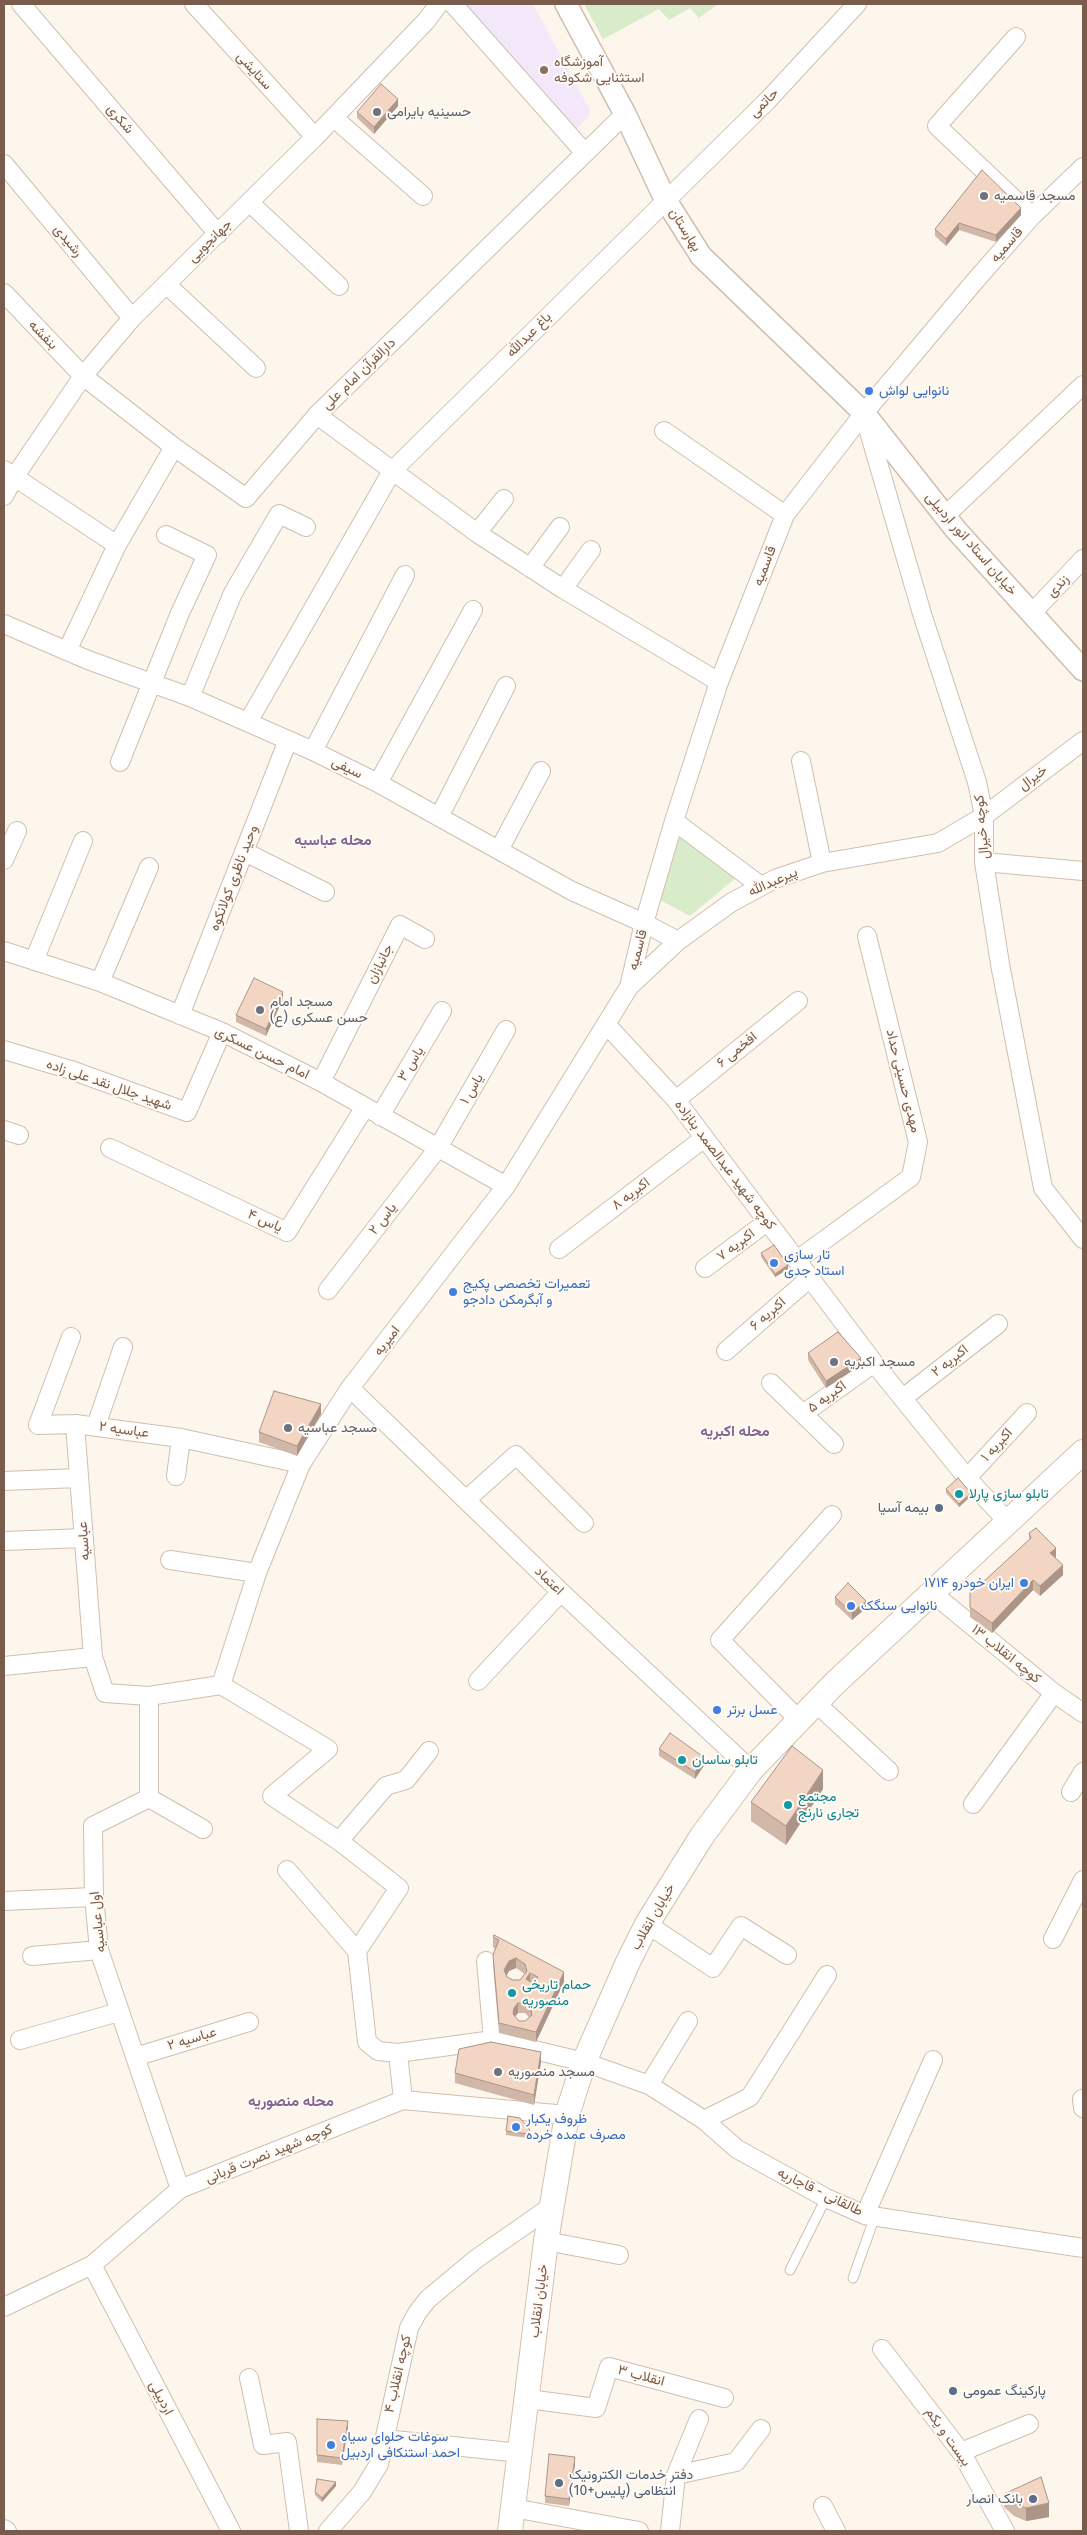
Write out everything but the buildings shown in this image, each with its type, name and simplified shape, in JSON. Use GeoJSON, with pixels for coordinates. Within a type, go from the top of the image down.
{"type":"FeatureCollection","features":[{"type":"Feature","properties":{"kind":"main road","name":"خیابان انقلاب"},"geometry":{"type":"LineString","coordinates":[[510,2531],[528,2400],[546,2241],[567,2115],[584,2062],[648,1924],[702,1836],[751,1770],[816,1703],[931,1592],[1083,1452]]}},
{"type":"Feature","properties":{"kind":"street","name":"شکری"},"geometry":{"type":"LineString","coordinates":[[22,4],[218,234]]}},
{"type":"Feature","properties":{"kind":"street","name":"ستایشی"},"geometry":{"type":"LineString","coordinates":[[194,4],[315,138]]}},
{"type":"Feature","properties":{"kind":"street","name":"جهانجویی"},"geometry":{"type":"LineString","coordinates":[[4,496],[9,473],[82,376],[132,318],[315,138],[426,21],[439,4]]}},
{"type":"Feature","properties":{"kind":"street"},"geometry":{"type":"LineString","coordinates":[[453,4],[585,154]]}},
{"type":"Feature","properties":{"kind":"street","name":"بهارستان"},"geometry":{"type":"LineString","coordinates":[[566,4],[625,114],[665,199],[701,256],[864,413]]}},
{"type":"Feature","properties":{"kind":"street","name":"حاتمی"},"geometry":{"type":"LineString","coordinates":[[665,199],[767,101],[857,4]]}},
{"type":"Feature","properties":{"kind":"street","name":"قاسمیه"},"geometry":{"type":"LineString","coordinates":[[1016,37],[937,126],[1032,216]]}},
{"type":"Feature","properties":{"kind":"street","name":"دارالقرآن امام علی"},"geometry":{"type":"LineString","coordinates":[[82,376],[174,447],[246,498],[317,415],[625,114]]}},
{"type":"Feature","properties":{"kind":"street"},"geometry":{"type":"LineString","coordinates":[[334,118],[423,196]]}},
{"type":"Feature","properties":{"kind":"street","name":"رشیدی"},"geometry":{"type":"LineString","coordinates":[[4,164],[132,318]]}},
{"type":"Feature","properties":{"kind":"street","name":"قاسمیه"},"geometry":{"type":"LineString","coordinates":[[629,987],[644,923],[719,682],[784,515],[864,413],[1032,216],[1083,167]]}},
{"type":"Feature","properties":{"kind":"street","name":"باغ عبدالله"},"geometry":{"type":"LineString","coordinates":[[248,722],[392,471],[665,199]]}},
{"type":"Feature","properties":{"kind":"street"},"geometry":{"type":"LineString","coordinates":[[250,203],[339,286]]}},
{"type":"Feature","properties":{"kind":"street"},"geometry":{"type":"LineString","coordinates":[[166,284],[256,368]]}},
{"type":"Feature","properties":{"kind":"street","name":"بنفشه"},"geometry":{"type":"LineString","coordinates":[[4,293],[82,376]]}},
{"type":"Feature","properties":{"kind":"street"},"geometry":{"type":"LineString","coordinates":[[944,516],[1083,385]]}},
{"type":"Feature","properties":{"kind":"street","name":"خیابان استاد انور اردبیلی"},"geometry":{"type":"LineString","coordinates":[[864,413],[944,516],[1083,670]]}},
{"type":"Feature","properties":{"kind":"street","name":"کوچه خیرال"},"geometry":{"type":"LineString","coordinates":[[864,413],[923,618],[977,782],[984,816],[984,862],[1000,964],[1043,1188],[1083,1239]]}},
{"type":"Feature","properties":{"kind":"street"},"geometry":{"type":"LineString","coordinates":[[317,415],[477,533],[563,589],[719,682]]}},
{"type":"Feature","properties":{"kind":"street"},"geometry":{"type":"LineString","coordinates":[[664,431],[784,515]]}},
{"type":"Feature","properties":{"kind":"street"},"geometry":{"type":"LineString","coordinates":[[67,651],[117,545],[174,447]]}},
{"type":"Feature","properties":{"kind":"street"},"geometry":{"type":"LineString","coordinates":[[9,473],[117,545]]}},
{"type":"Feature","properties":{"kind":"street"},"geometry":{"type":"LineString","coordinates":[[477,533],[504,499]]}},
{"type":"Feature","properties":{"kind":"street"},"geometry":{"type":"LineString","coordinates":[[190,697],[233,593],[279,514],[306,527]]}},
{"type":"Feature","properties":{"kind":"street"},"geometry":{"type":"LineString","coordinates":[[530,568],[560,527]]}},
{"type":"Feature","properties":{"kind":"street"},"geometry":{"type":"LineString","coordinates":[[120,762],[180,613],[207,555],[166,535]]}},
{"type":"Feature","properties":{"kind":"street"},"geometry":{"type":"LineString","coordinates":[[563,589],[591,550]]}},
{"type":"Feature","properties":{"kind":"street","name":"زندی"},"geometry":{"type":"LineString","coordinates":[[1032,613],[1083,559]]}},
{"type":"Feature","properties":{"kind":"street"},"geometry":{"type":"LineString","coordinates":[[313,751],[406,576]]}},
{"type":"Feature","properties":{"kind":"street"},"geometry":{"type":"LineString","coordinates":[[378,783],[473,610]]}},
{"type":"Feature","properties":{"kind":"street","name":"سیفی"},"geometry":{"type":"LineString","coordinates":[[4,624],[67,651],[190,697],[313,751],[378,783],[572,890],[678,941]]}},
{"type":"Feature","properties":{"kind":"street"},"geometry":{"type":"LineString","coordinates":[[439,817],[506,686]]}},
{"type":"Feature","properties":{"kind":"street","name":"وحید ناظری کولانکوه"},"geometry":{"type":"LineString","coordinates":[[180,1015],[288,740]]}},
{"type":"Feature","properties":{"kind":"street","name":"خیرال"},"geometry":{"type":"LineString","coordinates":[[984,816],[1083,741]]}},
{"type":"Feature","properties":{"kind":"street"},"geometry":{"type":"LineString","coordinates":[[800,761],[822,863]]}},
{"type":"Feature","properties":{"kind":"street"},"geometry":{"type":"LineString","coordinates":[[499,850],[541,771]]}},
{"type":"Feature","properties":{"kind":"street","name":"پیرعبدالله"},"geometry":{"type":"LineString","coordinates":[[606,1024],[629,987],[678,941],[732,902],[761,886],[822,863],[938,843],[984,816]]}},
{"type":"Feature","properties":{"kind":"street"},"geometry":{"type":"LineString","coordinates":[[674,822],[761,886]]}},
{"type":"Feature","properties":{"kind":"street"},"geometry":{"type":"LineString","coordinates":[[4,860],[17,830]]}},
{"type":"Feature","properties":{"kind":"street"},"geometry":{"type":"LineString","coordinates":[[34,961],[83,841]]}},
{"type":"Feature","properties":{"kind":"street"},"geometry":{"type":"LineString","coordinates":[[244,852],[324,892]]}},
{"type":"Feature","properties":{"kind":"street"},"geometry":{"type":"LineString","coordinates":[[984,862],[1083,871]]}},
{"type":"Feature","properties":{"kind":"street"},"geometry":{"type":"LineString","coordinates":[[100,982],[149,867]]}},
{"type":"Feature","properties":{"kind":"street","name":"جانبازان"},"geometry":{"type":"LineString","coordinates":[[321,1082],[400,925],[425,939]]}},
{"type":"Feature","properties":{"kind":"street","name":"مهدی حسینی حداد"},"geometry":{"type":"LineString","coordinates":[[797,1260],[911,1177],[918,1142],[867,936]]}},
{"type":"Feature","properties":{"kind":"street","name":"امام حسن عسکری"},"geometry":{"type":"LineString","coordinates":[[4,951],[100,982],[222,1032],[321,1082],[506,1186]]}},
{"type":"Feature","properties":{"kind":"street","name":"افخمی ۶"},"geometry":{"type":"LineString","coordinates":[[676,1100],[798,1001]]}},
{"type":"Feature","properties":{"kind":"street","name":"یاس ۳"},"geometry":{"type":"LineString","coordinates":[[373,1111],[442,1011]]}},
{"type":"Feature","properties":{"kind":"street","name":"کوچه شهید عبدالصمد بنازاده"},"geometry":{"type":"LineString","coordinates":[[606,1024],[676,1100],[874,1362],[967,1478],[1007,1521]]}},
{"type":"Feature","properties":{"kind":"street","name":"امیریه"},"geometry":{"type":"LineString","coordinates":[[221,1685],[257,1573],[301,1464],[350,1388],[506,1186],[606,1024]]}},
{"type":"Feature","properties":{"kind":"street","name":"یاس ۱"},"geometry":{"type":"LineString","coordinates":[[438,1148],[506,1030]]}},
{"type":"Feature","properties":{"kind":"street","name":"شهید جلال نقد علی زاده"},"geometry":{"type":"LineString","coordinates":[[4,1050],[71,1070],[187,1112],[222,1032]]}},
{"type":"Feature","properties":{"kind":"street","name":"یاس ۴"},"geometry":{"type":"LineString","coordinates":[[110,1148],[287,1232],[373,1111]]}},
{"type":"Feature","properties":{"kind":"street","name":"اکبریه ۸"},"geometry":{"type":"LineString","coordinates":[[559,1249],[703,1138]]}},
{"type":"Feature","properties":{"kind":"street","name":"یاس ۲"},"geometry":{"type":"LineString","coordinates":[[328,1290],[438,1148]]}},
{"type":"Feature","properties":{"kind":"street","name":"اکبریه ۷"},"geometry":{"type":"LineString","coordinates":[[705,1268],[767,1222]]}},
{"type":"Feature","properties":{"kind":"street","name":"اکبریه ۶"},"geometry":{"type":"LineString","coordinates":[[726,1351],[811,1277]]}},
{"type":"Feature","properties":{"kind":"street","name":"اکبریه ۲"},"geometry":{"type":"LineString","coordinates":[[903,1398],[998,1324]]}},
{"type":"Feature","properties":{"kind":"street","name":"عباسیه ۲"},"geometry":{"type":"LineString","coordinates":[[71,1338],[38,1425],[75,1424],[181,1438],[301,1464]]}},
{"type":"Feature","properties":{"kind":"street"},"geometry":{"type":"LineString","coordinates":[[96,1426],[123,1348]]}},
{"type":"Feature","properties":{"kind":"street","name":"اکبریه ۵"},"geometry":{"type":"LineString","coordinates":[[803,1414],[874,1362]]}},
{"type":"Feature","properties":{"kind":"street"},"geometry":{"type":"LineString","coordinates":[[771,1383],[834,1444]]}},
{"type":"Feature","properties":{"kind":"street","name":"اعتماد"},"geometry":{"type":"LineString","coordinates":[[350,1388],[561,1592],[751,1770]]}},
{"type":"Feature","properties":{"kind":"street","name":"اکبریه ۱"},"geometry":{"type":"LineString","coordinates":[[967,1478],[1026,1412]]}},
{"type":"Feature","properties":{"kind":"street","name":"عباسیه"},"geometry":{"type":"LineString","coordinates":[[75,1424],[93,1657],[105,1693],[149,1696],[221,1685]]}},
{"type":"Feature","properties":{"kind":"street"},"geometry":{"type":"LineString","coordinates":[[176,1476],[181,1438]]}},
{"type":"Feature","properties":{"kind":"street"},"geometry":{"type":"LineString","coordinates":[[466,1500],[516,1455],[584,1523]]}},
{"type":"Feature","properties":{"kind":"street"},"geometry":{"type":"LineString","coordinates":[[4,1481],[79,1478]]}},
{"type":"Feature","properties":{"kind":"street"},"geometry":{"type":"LineString","coordinates":[[800,1720],[720,1640],[832,1515]]}},
{"type":"Feature","properties":{"kind":"street"},"geometry":{"type":"LineString","coordinates":[[4,1541],[84,1538]]}},
{"type":"Feature","properties":{"kind":"street"},"geometry":{"type":"LineString","coordinates":[[170,1560],[257,1573]]}},
{"type":"Feature","properties":{"kind":"street"},"geometry":{"type":"LineString","coordinates":[[478,1681],[561,1592]]}},
{"type":"Feature","properties":{"kind":"street","name":"کوچه انقلاب ۱۳"},"geometry":{"type":"LineString","coordinates":[[931,1592],[1054,1693],[1083,1713]]}},
{"type":"Feature","properties":{"kind":"street"},"geometry":{"type":"LineString","coordinates":[[4,1666],[93,1657]]}},
{"type":"Feature","properties":{"kind":"street"},"geometry":{"type":"LineString","coordinates":[[221,1685],[328,1749],[272,1796],[339,1841],[399,1888],[357,1951]]}},
{"type":"Feature","properties":{"kind":"street"},"geometry":{"type":"LineString","coordinates":[[973,1804],[1054,1693]]}},
{"type":"Feature","properties":{"kind":"street"},"geometry":{"type":"LineString","coordinates":[[149,1696],[149,1798],[203,1828]]}},
{"type":"Feature","properties":{"kind":"street"},"geometry":{"type":"LineString","coordinates":[[816,1703],[889,1771]]}},
{"type":"Feature","properties":{"kind":"street"},"geometry":{"type":"LineString","coordinates":[[339,1841],[386,1786],[406,1780],[430,1751]]}},
{"type":"Feature","properties":{"kind":"street"},"geometry":{"type":"LineString","coordinates":[[1071,1792],[1083,1772]]}},
{"type":"Feature","properties":{"kind":"street","name":"اول عباسیه"},"geometry":{"type":"LineString","coordinates":[[149,1798],[93,1826],[94,1897],[98,1950],[180,2189]]}},
{"type":"Feature","properties":{"kind":"street"},"geometry":{"type":"LineString","coordinates":[[287,1870],[357,1951],[367,2042],[378,2051],[398,2053],[493,2040],[486,1961]]}},
{"type":"Feature","properties":{"kind":"street"},"geometry":{"type":"LineString","coordinates":[[1053,1940],[1083,1880]]}},
{"type":"Feature","properties":{"kind":"street"},"geometry":{"type":"LineString","coordinates":[[4,1901],[94,1897]]}},
{"type":"Feature","properties":{"kind":"street"},"geometry":{"type":"LineString","coordinates":[[648,1924],[712,1968],[741,1926],[786,1955]]}},
{"type":"Feature","properties":{"kind":"street"},"geometry":{"type":"LineString","coordinates":[[32,1956],[98,1950]]}},
{"type":"Feature","properties":{"kind":"street"},"geometry":{"type":"LineString","coordinates":[[704,2120],[750,2097],[827,1975]]}},
{"type":"Feature","properties":{"kind":"street"},"geometry":{"type":"LineString","coordinates":[[20,2040],[119,2012]]}},
{"type":"Feature","properties":{"kind":"street"},"geometry":{"type":"LineString","coordinates":[[649,2085],[688,2021]]}},
{"type":"Feature","properties":{"kind":"street","name":"عباسیه ۲"},"geometry":{"type":"LineString","coordinates":[[135,2057],[250,2022]]}},
{"type":"Feature","properties":{"kind":"street","name":"طالقانی - قاجاریه"},"geometry":{"type":"LineString","coordinates":[[493,2040],[584,2062],[649,2085],[704,2120],[737,2149],[826,2198],[870,2215],[1083,2248]]}},
{"type":"Feature","properties":{"kind":"street"},"geometry":{"type":"LineString","coordinates":[[398,2053],[403,2100]]}},
{"type":"Feature","properties":{"kind":"street"},"geometry":{"type":"LineString","coordinates":[[870,2215],[933,2060]]}},
{"type":"Feature","properties":{"kind":"street","name":"کوچه شهید نصرت قربانی"},"geometry":{"type":"LineString","coordinates":[[4,2307],[92,2265],[180,2189],[403,2100],[567,2115]]}},
{"type":"Feature","properties":{"kind":"street","name":"کوچه انقلاب ۴"},"geometry":{"type":"LineString","coordinates":[[328,2531],[362,2492],[379,2464],[408,2328],[417,2313],[428,2299],[476,2259],[552,2206]]}},
{"type":"Feature","properties":{"kind":"street"},"geometry":{"type":"LineString","coordinates":[[546,2241],[619,2255]]}},
{"type":"Feature","properties":{"kind":"street","name":"اردبیلی"},"geometry":{"type":"LineString","coordinates":[[92,2265],[231,2531]]}},
{"type":"Feature","properties":{"kind":"street","name":"بیست و یکم"},"geometry":{"type":"LineString","coordinates":[[882,2349],[961,2452],[1004,2531]]}},
{"type":"Feature","properties":{"kind":"street","name":"انقلاب ۳"},"geometry":{"type":"LineString","coordinates":[[528,2400],[596,2408],[609,2367],[724,2398]]}},
{"type":"Feature","properties":{"kind":"street"},"geometry":{"type":"LineString","coordinates":[[249,2378],[263,2445],[287,2442],[299,2531]]}},
{"type":"Feature","properties":{"kind":"street"},"geometry":{"type":"LineString","coordinates":[[670,2531],[676,2476],[699,2419]]}},
{"type":"Feature","properties":{"kind":"street"},"geometry":{"type":"LineString","coordinates":[[961,2452],[1029,2424]]}},
{"type":"Feature","properties":{"kind":"street"},"geometry":{"type":"LineString","coordinates":[[676,2476],[736,2462],[761,2429]]}},
{"type":"Feature","properties":{"kind":"street"},"geometry":{"type":"LineString","coordinates":[[384,2439],[521,2453]]}},
{"type":"Feature","properties":{"kind":"street"},"geometry":{"type":"LineString","coordinates":[[823,2506],[836,2531]]}},
{"type":"Feature","properties":{"kind":"street"},"geometry":{"type":"LineString","coordinates":[[513,2508],[638,2531]]}},
{"type":"Feature","properties":{"kind":"lane"},"geometry":{"type":"LineString","coordinates":[[790,2270],[826,2198]]}},
{"type":"Feature","properties":{"kind":"lane"},"geometry":{"type":"LineString","coordinates":[[853,2278],[870,2215]]}},
{"type":"Feature","properties":{"kind":"shaded area","name":"آموزشگاه استثنایی شکوفه"},"geometry":{"type":"Polygon","coordinates":[[[462,4],[533,4],[590,110],[589,116],[577,128],[570,128],[462,4]]]}},
{"type":"Feature","properties":{"kind":"green space"},"geometry":{"type":"Polygon","coordinates":[[[584,4],[718,4],[699,18],[690,8],[669,20],[659,9],[603,39],[584,4]]]}},
{"type":"Feature","properties":{"kind":"green space"},"geometry":{"type":"Polygon","coordinates":[[[680,833],[737,877],[690,916],[660,900],[680,833]]]}},
{"type":"Feature","properties":{"kind":"place","name":"آموزشگاه استثنایی شکوفه"},"geometry":{"type":"Point","coordinates":[544,70]}},
{"type":"Feature","properties":{"kind":"place","name":"حسینیه بایرامی"},"geometry":{"type":"Point","coordinates":[377,112]}},
{"type":"Feature","properties":{"kind":"place","name":"مسجد قاسمیه"},"geometry":{"type":"Point","coordinates":[984,196]}},
{"type":"Feature","properties":{"kind":"place","name":"نانوایی لواش"},"geometry":{"type":"Point","coordinates":[869,391]}},
{"type":"Feature","properties":{"kind":"place","name":"مسجد امام حسن عسکری (ع)"},"geometry":{"type":"Point","coordinates":[260,1010]}},
{"type":"Feature","properties":{"kind":"place","name":"تار سازی استاد جدی"},"geometry":{"type":"Point","coordinates":[774,1263]}},
{"type":"Feature","properties":{"kind":"place","name":"تعمیرات تخصصی پکیج و آبگرمکن دادجو"},"geometry":{"type":"Point","coordinates":[453,1292]}},
{"type":"Feature","properties":{"kind":"place","name":"مسجد اکبریه"},"geometry":{"type":"Point","coordinates":[834,1362]}},
{"type":"Feature","properties":{"kind":"place","name":"مسجد عباسیه"},"geometry":{"type":"Point","coordinates":[288,1428]}},
{"type":"Feature","properties":{"kind":"place","name":"تابلو سازی پارلا"},"geometry":{"type":"Point","coordinates":[959,1494]}},
{"type":"Feature","properties":{"kind":"place","name":"بیمه آسیا"},"geometry":{"type":"Point","coordinates":[939,1508]}},
{"type":"Feature","properties":{"kind":"place","name":"ایران خودرو ۱۷۱۴"},"geometry":{"type":"Point","coordinates":[1024,1583]}},
{"type":"Feature","properties":{"kind":"place","name":"نانوایی سنگک"},"geometry":{"type":"Point","coordinates":[851,1606]}},
{"type":"Feature","properties":{"kind":"place","name":"عسل برتر"},"geometry":{"type":"Point","coordinates":[717,1710]}},
{"type":"Feature","properties":{"kind":"place","name":"تابلو ساسان"},"geometry":{"type":"Point","coordinates":[682,1760]}},
{"type":"Feature","properties":{"kind":"place","name":"مجتمع تجاری نارنج"},"geometry":{"type":"Point","coordinates":[788,1805]}},
{"type":"Feature","properties":{"kind":"place","name":"حمام تاریخی منصوریه"},"geometry":{"type":"Point","coordinates":[512,1993]}},
{"type":"Feature","properties":{"kind":"place","name":"مسجد منصوریه"},"geometry":{"type":"Point","coordinates":[498,2072]}},
{"type":"Feature","properties":{"kind":"place","name":"ظروف یکبار مصرف عمده خرده"},"geometry":{"type":"Point","coordinates":[516,2127]}},
{"type":"Feature","properties":{"kind":"place","name":"پارکینگ عمومی"},"geometry":{"type":"Point","coordinates":[953,2391]}},
{"type":"Feature","properties":{"kind":"place","name":"سوغات حلوای سیاه احمد استنکافی اردبیل"},"geometry":{"type":"Point","coordinates":[331,2445]}},
{"type":"Feature","properties":{"kind":"place","name":"دفتر خدمات الکترونیک انتظامی (پلیس+10)"},"geometry":{"type":"Point","coordinates":[559,2483]}},
{"type":"Feature","properties":{"kind":"place","name":"بانک انصار"},"geometry":{"type":"Point","coordinates":[1033,2499]}},
{"type":"Feature","properties":{"kind":"district","name":"محله عباسیه"},"geometry":{"type":"Point","coordinates":[333,841]}},
{"type":"Feature","properties":{"kind":"district","name":"محله اکبریه"},"geometry":{"type":"Point","coordinates":[735,1432]}},
{"type":"Feature","properties":{"kind":"district","name":"محله منصوریه"},"geometry":{"type":"Point","coordinates":[291,2102]}}]}
